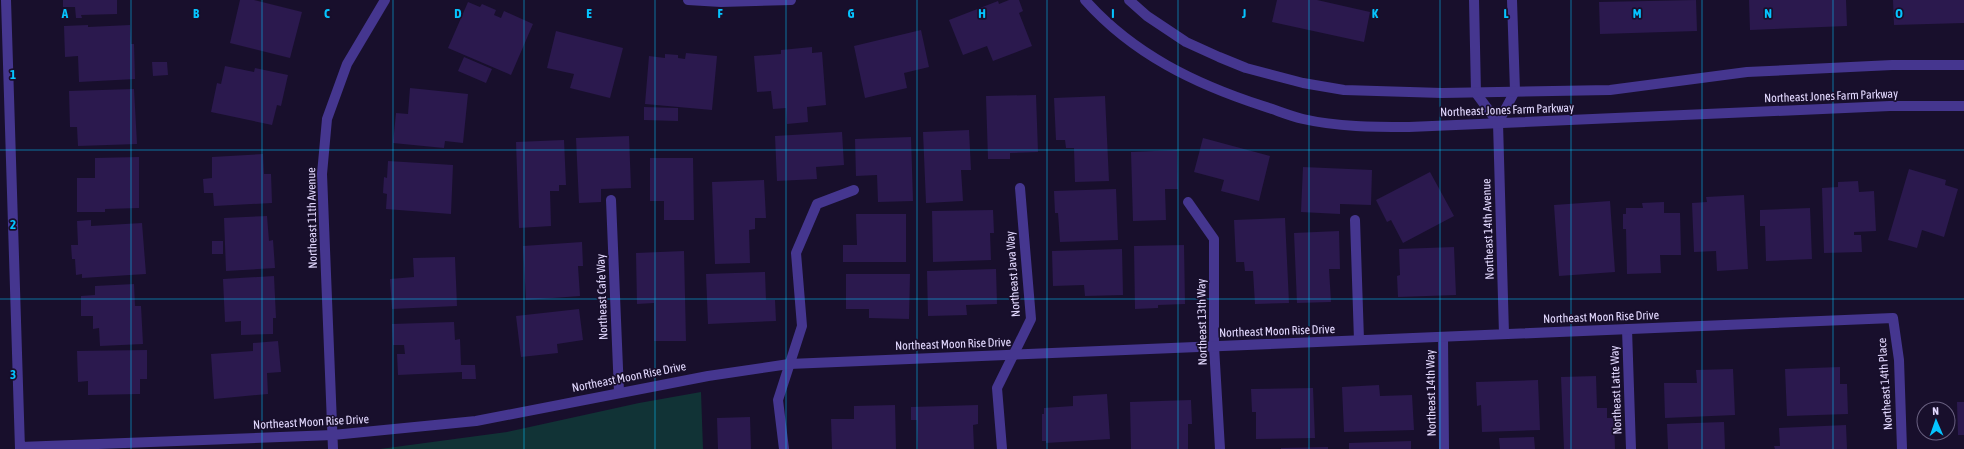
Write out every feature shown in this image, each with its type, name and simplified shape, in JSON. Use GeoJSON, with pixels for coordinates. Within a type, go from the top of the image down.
{"type":"FeatureCollection","features":[{"type":"Feature","properties":{"kind":"street"},"geometry":{"type":"LineString","coordinates":[[6,0],[20,448]]}},
{"type":"Feature","properties":{"kind":"street","name":"Northeast 11th Avenue"},"geometry":{"type":"LineString","coordinates":[[333,449],[322,174],[327,119],[347,64],[385,0]]}},
{"type":"Feature","properties":{"kind":"street"},"geometry":{"type":"LineString","coordinates":[[688,0],[721,2],[791,0]]}},
{"type":"Feature","properties":{"kind":"street","name":"Northeast Jones Farm Parkway"},"geometry":{"type":"LineString","coordinates":[[1085,0],[1124,38],[1148,55],[1207,85],[1240,99],[1303,119],[1352,126],[1379,127],[1498,123],[1890,106],[1964,106]]}},
{"type":"Feature","properties":{"kind":"street","name":"Northeast Jones Farm Parkway"},"geometry":{"type":"LineString","coordinates":[[1129,0],[1147,16],[1186,42],[1246,68],[1303,83],[1344,90],[1476,93],[1610,90],[1747,72],[1892,66],[1964,65]]}},
{"type":"Feature","properties":{"kind":"street"},"geometry":{"type":"LineString","coordinates":[[1474,0],[1476,93],[1498,123]]}},
{"type":"Feature","properties":{"kind":"street","name":"Northeast 14th Avenue"},"geometry":{"type":"LineString","coordinates":[[1504,334],[1498,123],[1515,91],[1512,0]]}},
{"type":"Feature","properties":{"kind":"street","name":"Northeast Java Way"},"geometry":{"type":"LineString","coordinates":[[1002,449],[997,388],[1031,319],[1020,188]]}},
{"type":"Feature","properties":{"kind":"street"},"geometry":{"type":"LineString","coordinates":[[784,449],[778,400],[802,326],[796,253],[817,204],[854,190]]}},
{"type":"Feature","properties":{"kind":"street","name":"Northeast Cafe Way"},"geometry":{"type":"LineString","coordinates":[[611,200],[619,392]]}},
{"type":"Feature","properties":{"kind":"street","name":"Northeast 13th Way"},"geometry":{"type":"LineString","coordinates":[[1188,202],[1214,239],[1214,346],[1220,449]]}},
{"type":"Feature","properties":{"kind":"street"},"geometry":{"type":"LineString","coordinates":[[1355,220],[1359,340]]}},
{"type":"Feature","properties":{"kind":"street","name":"Northeast Moon Rise Drive"},"geometry":{"type":"LineString","coordinates":[[20,448],[332,435],[476,421],[619,392],[708,376],[789,364],[1893,318]]}},
{"type":"Feature","properties":{"kind":"street","name":"Northeast 14th Place"},"geometry":{"type":"LineString","coordinates":[[1893,318],[1899,360],[1902,449]]}},
{"type":"Feature","properties":{"kind":"street","name":"Northeast Latte Way"},"geometry":{"type":"LineString","coordinates":[[1627,329],[1631,449]]}},
{"type":"Feature","properties":{"kind":"street","name":"Northeast 14th Way"},"geometry":{"type":"LineString","coordinates":[[1443,337],[1444,449]]}},
{"type":"Feature","properties":{"kind":"green space"},"geometry":{"type":"Polygon","coordinates":[[[701,392],[703,449],[380,449],[507,432],[639,403],[701,392]]]}},
{"type":"Feature","properties":{"kind":"building"},"geometry":{"type":"Polygon","coordinates":[[[63,0],[117,0],[117,14],[81,15],[82,18],[76,18],[75,7],[63,7],[63,0]]]}},
{"type":"Feature","properties":{"kind":"building"},"geometry":{"type":"Polygon","coordinates":[[[240,0],[254,0],[302,12],[290,58],[230,43],[240,0]]]}},
{"type":"Feature","properties":{"kind":"building"},"geometry":{"type":"Polygon","coordinates":[[[1009,0],[1019,0],[1023,11],[1019,13],[1032,46],[993,61],[987,46],[963,55],[949,20],[998,1],[999,4],[1009,0]]]}},
{"type":"Feature","properties":{"kind":"building"},"geometry":{"type":"Polygon","coordinates":[[[1277,0],[1317,0],[1370,12],[1364,42],[1272,22],[1277,0]]]}},
{"type":"Feature","properties":{"kind":"building"},"geometry":{"type":"Polygon","coordinates":[[[1696,0],[1697,31],[1600,34],[1599,2],[1696,0]]]}},
{"type":"Feature","properties":{"kind":"building"},"geometry":{"type":"Polygon","coordinates":[[[1749,0],[1846,0],[1847,26],[1750,30],[1749,0]]]}},
{"type":"Feature","properties":{"kind":"building"},"geometry":{"type":"Polygon","coordinates":[[[1893,0],[1964,0],[1964,23],[1894,25],[1893,0]]]}},
{"type":"Feature","properties":{"kind":"building"},"geometry":{"type":"Polygon","coordinates":[[[468,2],[480,7],[482,4],[496,10],[494,15],[501,18],[504,11],[533,24],[511,75],[448,48],[468,2]]]}},
{"type":"Feature","properties":{"kind":"building"},"geometry":{"type":"Polygon","coordinates":[[[88,25],[88,27],[130,25],[131,44],[134,44],[135,79],[79,82],[78,56],[65,57],[64,26],[88,25]]]}},
{"type":"Feature","properties":{"kind":"building"},"geometry":{"type":"Polygon","coordinates":[[[921,30],[929,67],[904,73],[907,88],[865,98],[854,46],[921,30]]]}},
{"type":"Feature","properties":{"kind":"building"},"geometry":{"type":"Polygon","coordinates":[[[556,31],[623,48],[610,98],[570,88],[574,74],[547,68],[556,31]]]}},
{"type":"Feature","properties":{"kind":"building"},"geometry":{"type":"Polygon","coordinates":[[[812,47],[812,53],[822,52],[826,105],[807,107],[808,122],[787,124],[786,108],[773,109],[771,91],[757,92],[754,56],[781,54],[781,50],[812,47]]]}},
{"type":"Feature","properties":{"kind":"building"},"geometry":{"type":"Polygon","coordinates":[[[686,53],[717,56],[712,110],[645,104],[649,56],[665,58],[665,54],[678,55],[678,58],[685,59],[686,53]]]}},
{"type":"Feature","properties":{"kind":"building"},"geometry":{"type":"Polygon","coordinates":[[[464,57],[492,69],[486,83],[458,71],[464,57]]]}},
{"type":"Feature","properties":{"kind":"building"},"geometry":{"type":"Polygon","coordinates":[[[152,62],[167,62],[168,75],[153,76],[152,62]]]}},
{"type":"Feature","properties":{"kind":"building"},"geometry":{"type":"Polygon","coordinates":[[[225,66],[254,72],[255,68],[288,75],[281,106],[277,105],[272,125],[211,112],[217,83],[221,84],[225,66]]]}},
{"type":"Feature","properties":{"kind":"building"},"geometry":{"type":"Polygon","coordinates":[[[410,88],[468,94],[463,143],[445,141],[444,148],[393,143],[396,113],[408,114],[410,88]]]}},
{"type":"Feature","properties":{"kind":"building"},"geometry":{"type":"Polygon","coordinates":[[[134,89],[137,144],[78,146],[77,127],[70,127],[69,91],[134,89]]]}},
{"type":"Feature","properties":{"kind":"building"},"geometry":{"type":"Polygon","coordinates":[[[1036,95],[1038,152],[1010,153],[1010,159],[988,159],[986,96],[1036,95]]]}},
{"type":"Feature","properties":{"kind":"building"},"geometry":{"type":"Polygon","coordinates":[[[1105,96],[1109,181],[1075,182],[1074,148],[1066,148],[1065,140],[1056,140],[1054,98],[1105,96]]]}},
{"type":"Feature","properties":{"kind":"building"},"geometry":{"type":"Polygon","coordinates":[[[644,107],[678,108],[678,121],[644,120],[644,107]]]}},
{"type":"Feature","properties":{"kind":"building"},"geometry":{"type":"Polygon","coordinates":[[[969,130],[971,170],[961,170],[963,201],[926,203],[923,132],[969,130]]]}},
{"type":"Feature","properties":{"kind":"building"},"geometry":{"type":"Polygon","coordinates":[[[842,132],[844,165],[816,167],[817,179],[777,181],[775,136],[842,132]]]}},
{"type":"Feature","properties":{"kind":"building"},"geometry":{"type":"Polygon","coordinates":[[[629,136],[631,188],[601,189],[601,202],[579,203],[576,138],[629,136]]]}},
{"type":"Feature","properties":{"kind":"building"},"geometry":{"type":"Polygon","coordinates":[[[911,137],[913,201],[878,202],[877,175],[856,176],[855,139],[911,137]]]}},
{"type":"Feature","properties":{"kind":"building"},"geometry":{"type":"Polygon","coordinates":[[[1203,138],[1270,156],[1259,201],[1221,191],[1224,180],[1194,172],[1203,138]]]}},
{"type":"Feature","properties":{"kind":"building"},"geometry":{"type":"Polygon","coordinates":[[[564,140],[566,185],[559,185],[559,191],[550,191],[551,226],[519,228],[516,142],[564,140]]]}},
{"type":"Feature","properties":{"kind":"building"},"geometry":{"type":"Polygon","coordinates":[[[1177,150],[1178,189],[1165,189],[1166,220],[1133,221],[1131,152],[1177,150]]]}},
{"type":"Feature","properties":{"kind":"building"},"geometry":{"type":"Polygon","coordinates":[[[263,154],[264,174],[271,174],[272,203],[214,206],[213,193],[204,193],[203,179],[212,178],[212,157],[263,154]]]}},
{"type":"Feature","properties":{"kind":"building"},"geometry":{"type":"Polygon","coordinates":[[[139,157],[139,208],[105,209],[105,212],[77,212],[77,178],[95,178],[95,158],[139,157]]]}},
{"type":"Feature","properties":{"kind":"building"},"geometry":{"type":"Polygon","coordinates":[[[650,158],[693,158],[694,220],[664,220],[664,201],[650,201],[650,158]]]}},
{"type":"Feature","properties":{"kind":"building"},"geometry":{"type":"Polygon","coordinates":[[[388,161],[453,165],[451,214],[386,209],[387,194],[383,193],[384,177],[387,178],[388,161]]]}},
{"type":"Feature","properties":{"kind":"building"},"geometry":{"type":"Polygon","coordinates":[[[1303,167],[1372,170],[1371,205],[1340,204],[1340,214],[1301,212],[1303,167]]]}},
{"type":"Feature","properties":{"kind":"building"},"geometry":{"type":"Polygon","coordinates":[[[1909,169],[1946,180],[1945,185],[1958,189],[1944,237],[1922,230],[1917,248],[1888,240],[1909,169]]]}},
{"type":"Feature","properties":{"kind":"building"},"geometry":{"type":"Polygon","coordinates":[[[1430,172],[1454,216],[1403,243],[1391,220],[1387,222],[1376,200],[1430,172]]]}},
{"type":"Feature","properties":{"kind":"building"},"geometry":{"type":"Polygon","coordinates":[[[764,180],[766,218],[755,218],[755,229],[749,230],[750,263],[715,264],[712,182],[764,180]]]}},
{"type":"Feature","properties":{"kind":"building"},"geometry":{"type":"Polygon","coordinates":[[[1858,181],[1859,192],[1874,191],[1876,231],[1854,232],[1854,235],[1861,235],[1862,252],[1824,253],[1822,188],[1838,187],[1838,182],[1858,181]]]}},
{"type":"Feature","properties":{"kind":"building"},"geometry":{"type":"Polygon","coordinates":[[[1116,189],[1118,240],[1060,242],[1058,213],[1055,213],[1054,191],[1116,189]]]}},
{"type":"Feature","properties":{"kind":"building"},"geometry":{"type":"Polygon","coordinates":[[[1744,195],[1748,269],[1717,271],[1716,251],[1694,252],[1692,203],[1707,202],[1706,197],[1744,195]]]}},
{"type":"Feature","properties":{"kind":"building"},"geometry":{"type":"Polygon","coordinates":[[[1610,201],[1615,272],[1559,276],[1554,205],[1610,201]]]}},
{"type":"Feature","properties":{"kind":"building"},"geometry":{"type":"Polygon","coordinates":[[[1664,202],[1664,213],[1680,213],[1681,255],[1660,255],[1661,273],[1627,274],[1626,229],[1623,229],[1623,214],[1626,214],[1626,208],[1643,208],[1642,203],[1664,202]]]}},
{"type":"Feature","properties":{"kind":"building"},"geometry":{"type":"Polygon","coordinates":[[[1810,208],[1812,259],[1766,261],[1765,226],[1760,226],[1760,210],[1810,208]]]}},
{"type":"Feature","properties":{"kind":"building"},"geometry":{"type":"Polygon","coordinates":[[[993,210],[994,233],[990,233],[991,260],[933,262],[932,211],[993,210]]]}},
{"type":"Feature","properties":{"kind":"building"},"geometry":{"type":"Polygon","coordinates":[[[856,214],[906,214],[906,262],[843,262],[843,245],[857,245],[856,214]]]}},
{"type":"Feature","properties":{"kind":"building"},"geometry":{"type":"Polygon","coordinates":[[[267,216],[269,241],[273,240],[275,268],[226,271],[224,218],[267,216]]]}},
{"type":"Feature","properties":{"kind":"building"},"geometry":{"type":"Polygon","coordinates":[[[1285,218],[1289,303],[1255,304],[1253,271],[1245,271],[1244,262],[1236,262],[1234,220],[1285,218]]]}},
{"type":"Feature","properties":{"kind":"building"},"geometry":{"type":"Polygon","coordinates":[[[91,220],[91,226],[142,223],[146,274],[82,278],[82,274],[76,275],[75,259],[72,259],[71,245],[78,245],[77,221],[91,220]]]}},
{"type":"Feature","properties":{"kind":"building"},"geometry":{"type":"Polygon","coordinates":[[[1339,231],[1340,269],[1329,269],[1331,302],[1297,303],[1294,233],[1339,231]]]}},
{"type":"Feature","properties":{"kind":"building"},"geometry":{"type":"Polygon","coordinates":[[[212,241],[223,241],[223,254],[212,254],[212,241]]]}},
{"type":"Feature","properties":{"kind":"building"},"geometry":{"type":"Polygon","coordinates":[[[582,242],[583,266],[578,266],[580,296],[526,300],[523,246],[582,242]]]}},
{"type":"Feature","properties":{"kind":"building"},"geometry":{"type":"Polygon","coordinates":[[[1184,245],[1185,304],[1158,305],[1158,308],[1135,309],[1134,246],[1184,245]]]}},
{"type":"Feature","properties":{"kind":"building"},"geometry":{"type":"Polygon","coordinates":[[[1454,247],[1456,295],[1398,297],[1397,276],[1400,275],[1399,249],[1454,247]]]}},
{"type":"Feature","properties":{"kind":"building"},"geometry":{"type":"Polygon","coordinates":[[[1122,249],[1123,295],[1085,296],[1084,285],[1053,286],[1052,251],[1122,249]]]}},
{"type":"Feature","properties":{"kind":"building"},"geometry":{"type":"Polygon","coordinates":[[[684,251],[686,341],[654,341],[654,303],[637,304],[636,253],[684,251]]]}},
{"type":"Feature","properties":{"kind":"building"},"geometry":{"type":"Polygon","coordinates":[[[455,257],[457,306],[392,309],[390,279],[414,277],[413,258],[455,257]]]}},
{"type":"Feature","properties":{"kind":"building"},"geometry":{"type":"Polygon","coordinates":[[[996,269],[997,304],[966,305],[967,315],[928,316],[927,271],[996,269]]]}},
{"type":"Feature","properties":{"kind":"building"},"geometry":{"type":"Polygon","coordinates":[[[765,272],[766,300],[775,300],[776,321],[708,324],[706,274],[765,272]]]}},
{"type":"Feature","properties":{"kind":"building"},"geometry":{"type":"Polygon","coordinates":[[[846,274],[910,274],[909,319],[869,318],[869,309],[846,309],[846,274]]]}},
{"type":"Feature","properties":{"kind":"building"},"geometry":{"type":"Polygon","coordinates":[[[274,276],[276,318],[273,318],[273,334],[241,335],[241,321],[225,322],[223,279],[274,276]]]}},
{"type":"Feature","properties":{"kind":"building"},"geometry":{"type":"Polygon","coordinates":[[[134,284],[135,306],[141,306],[143,344],[100,346],[99,328],[93,329],[93,316],[81,316],[81,296],[95,295],[95,286],[134,284]]]}},
{"type":"Feature","properties":{"kind":"building"},"geometry":{"type":"Polygon","coordinates":[[[579,309],[583,340],[557,344],[558,353],[521,357],[516,316],[579,309]]]}},
{"type":"Feature","properties":{"kind":"building"},"geometry":{"type":"Polygon","coordinates":[[[454,322],[455,340],[460,339],[461,365],[475,365],[476,379],[462,379],[462,372],[398,375],[397,354],[405,354],[404,345],[393,345],[392,324],[454,322]]]}},
{"type":"Feature","properties":{"kind":"building"},"geometry":{"type":"Polygon","coordinates":[[[278,341],[281,372],[267,373],[268,394],[214,399],[211,354],[253,351],[253,343],[278,341]]]}},
{"type":"Feature","properties":{"kind":"building"},"geometry":{"type":"Polygon","coordinates":[[[147,350],[147,379],[140,379],[140,394],[88,395],[88,381],[78,382],[77,351],[147,350]]]}},
{"type":"Feature","properties":{"kind":"building"},"geometry":{"type":"Polygon","coordinates":[[[1840,367],[1840,384],[1847,384],[1848,414],[1787,416],[1785,369],[1840,367]]]}},
{"type":"Feature","properties":{"kind":"building"},"geometry":{"type":"Polygon","coordinates":[[[1733,369],[1735,415],[1665,418],[1664,383],[1697,383],[1696,370],[1733,369]]]}},
{"type":"Feature","properties":{"kind":"building"},"geometry":{"type":"Polygon","coordinates":[[[1596,376],[1597,408],[1607,408],[1607,418],[1614,418],[1615,449],[1564,449],[1561,377],[1596,376]]]}},
{"type":"Feature","properties":{"kind":"building"},"geometry":{"type":"Polygon","coordinates":[[[1538,380],[1540,430],[1482,432],[1481,405],[1477,406],[1476,382],[1538,380]]]}},
{"type":"Feature","properties":{"kind":"building"},"geometry":{"type":"Polygon","coordinates":[[[1379,385],[1380,396],[1412,395],[1414,430],[1344,432],[1342,387],[1379,385]]]}},
{"type":"Feature","properties":{"kind":"building"},"geometry":{"type":"Polygon","coordinates":[[[1313,388],[1315,438],[1256,439],[1256,412],[1252,412],[1251,389],[1313,388]]]}},
{"type":"Feature","properties":{"kind":"building"},"geometry":{"type":"Polygon","coordinates":[[[1107,394],[1110,439],[1046,443],[1046,441],[1042,441],[1042,414],[1044,414],[1044,408],[1073,406],[1073,396],[1107,394]]]}},
{"type":"Feature","properties":{"kind":"building"},"geometry":{"type":"Polygon","coordinates":[[[1191,400],[1192,424],[1188,424],[1188,449],[1131,449],[1130,402],[1191,400]]]}},
{"type":"Feature","properties":{"kind":"building"},"geometry":{"type":"Polygon","coordinates":[[[1957,402],[1964,402],[1964,435],[1958,435],[1957,402]]]}},
{"type":"Feature","properties":{"kind":"building"},"geometry":{"type":"Polygon","coordinates":[[[895,405],[896,449],[832,449],[831,419],[854,419],[854,406],[895,405]]]}},
{"type":"Feature","properties":{"kind":"building"},"geometry":{"type":"Polygon","coordinates":[[[978,405],[978,424],[973,425],[974,449],[918,449],[917,420],[911,420],[911,407],[978,405]]]}},
{"type":"Feature","properties":{"kind":"building"},"geometry":{"type":"Polygon","coordinates":[[[750,417],[751,449],[718,449],[717,418],[750,417]]]}},
{"type":"Feature","properties":{"kind":"building"},"geometry":{"type":"Polygon","coordinates":[[[1724,422],[1725,449],[1668,449],[1667,424],[1724,422]]]}},
{"type":"Feature","properties":{"kind":"building"},"geometry":{"type":"Polygon","coordinates":[[[1846,425],[1847,449],[1775,449],[1774,446],[1780,446],[1779,428],[1846,425]]]}},
{"type":"Feature","properties":{"kind":"building"},"geometry":{"type":"Polygon","coordinates":[[[1534,437],[1535,449],[1500,449],[1499,438],[1534,437]]]}},
{"type":"Feature","properties":{"kind":"building"},"geometry":{"type":"Polygon","coordinates":[[[1411,441],[1411,449],[1349,449],[1349,443],[1411,441]]]}},
{"type":"Feature","properties":{"kind":"building"},"geometry":{"type":"Polygon","coordinates":[[[1328,447],[1328,449],[1281,449],[1281,448],[1328,447]]]}}]}
